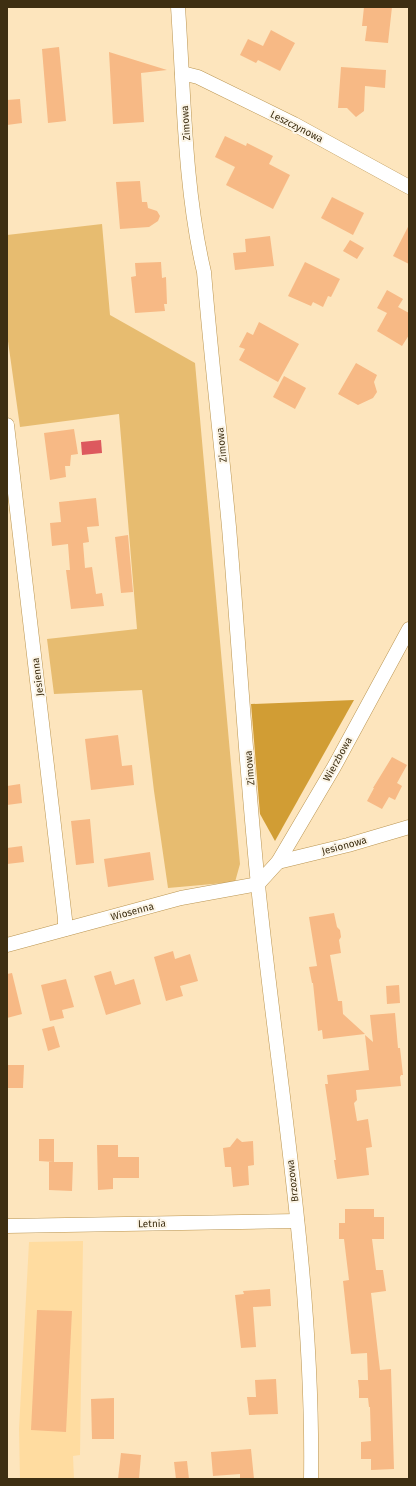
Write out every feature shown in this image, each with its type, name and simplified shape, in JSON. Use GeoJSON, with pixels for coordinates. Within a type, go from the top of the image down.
{"type":"FeatureCollection","features":[{"type":"Feature","properties":{"kind":"street","name":"Zimowa"},"geometry":{"type":"LineString","coordinates":[[178,7],[190,181],[197,244],[204,272],[228,522],[258,884]]}},
{"type":"Feature","properties":{"kind":"street","name":"Leszczynowa"},"geometry":{"type":"LineString","coordinates":[[182,73],[198,77],[294,124],[409,186]]}},
{"type":"Feature","properties":{"kind":"street","name":"Jesienna"},"geometry":{"type":"LineString","coordinates":[[7,425],[65,919],[64,929]]}},
{"type":"Feature","properties":{"kind":"street","name":"Wierzbowa"},"geometry":{"type":"LineString","coordinates":[[258,884],[278,862],[334,767],[409,629]]}},
{"type":"Feature","properties":{"kind":"street","name":"Jesionowa"},"geometry":{"type":"LineString","coordinates":[[278,862],[348,845],[409,827]]}},
{"type":"Feature","properties":{"kind":"street","name":"Wiosenna"},"geometry":{"type":"LineString","coordinates":[[7,945],[181,898],[258,884]]}},
{"type":"Feature","properties":{"kind":"street","name":"Brzozowa"},"geometry":{"type":"LineString","coordinates":[[258,884],[297,1221],[306,1319],[310,1393],[311,1479]]}},
{"type":"Feature","properties":{"kind":"street","name":"Letnia"},"geometry":{"type":"LineString","coordinates":[[7,1226],[297,1221]]}},
{"type":"Feature","properties":{"kind":"shaded area"},"geometry":{"type":"Polygon","coordinates":[[[102,224],[110,315],[195,363],[240,864],[235,882],[168,888],[154,791],[142,690],[54,694],[47,639],[137,629],[119,414],[20,427],[7,334],[7,235],[102,224]]]}},
{"type":"Feature","properties":{"kind":"shaded area"},"geometry":{"type":"Polygon","coordinates":[[[101,440],[102,453],[82,455],[81,442],[101,440]]]}},
{"type":"Feature","properties":{"kind":"shaded area"},"geometry":{"type":"Polygon","coordinates":[[[354,700],[275,841],[260,814],[251,704],[354,700]]]}},
{"type":"Feature","properties":{"kind":"shaded area"},"geometry":{"type":"Polygon","coordinates":[[[83,1241],[80,1455],[73,1456],[74,1479],[20,1479],[19,1429],[29,1242],[83,1241]]]}},
{"type":"Feature","properties":{"kind":"building"},"geometry":{"type":"Polygon","coordinates":[[[364,7],[392,7],[388,43],[365,41],[367,26],[362,26],[364,7]]]}},
{"type":"Feature","properties":{"kind":"building"},"geometry":{"type":"Polygon","coordinates":[[[271,30],[295,43],[280,71],[258,60],[256,63],[240,55],[248,39],[263,46],[271,30]]]}},
{"type":"Feature","properties":{"kind":"building"},"geometry":{"type":"Polygon","coordinates":[[[59,47],[66,121],[48,123],[42,49],[59,47]]]}},
{"type":"Feature","properties":{"kind":"building"},"geometry":{"type":"Polygon","coordinates":[[[109,52],[167,70],[141,73],[144,122],[113,124],[109,52]]]}},
{"type":"Feature","properties":{"kind":"building"},"geometry":{"type":"Polygon","coordinates":[[[341,67],[386,70],[385,88],[365,86],[364,111],[356,117],[347,108],[338,108],[341,67]]]}},
{"type":"Feature","properties":{"kind":"building"},"geometry":{"type":"Polygon","coordinates":[[[20,99],[22,123],[7,125],[7,100],[20,99]]]}},
{"type":"Feature","properties":{"kind":"building"},"geometry":{"type":"Polygon","coordinates":[[[225,136],[246,146],[247,143],[273,156],[269,164],[290,175],[273,209],[226,185],[235,167],[215,157],[225,136]]]}},
{"type":"Feature","properties":{"kind":"building"},"geometry":{"type":"Polygon","coordinates":[[[140,181],[142,202],[147,202],[148,208],[157,211],[160,216],[158,221],[149,227],[120,229],[116,182],[140,181]]]}},
{"type":"Feature","properties":{"kind":"building"},"geometry":{"type":"Polygon","coordinates":[[[332,197],[364,213],[353,235],[321,218],[332,197]]]}},
{"type":"Feature","properties":{"kind":"building"},"geometry":{"type":"Polygon","coordinates":[[[409,225],[409,264],[393,256],[409,225]]]}},
{"type":"Feature","properties":{"kind":"building"},"geometry":{"type":"Polygon","coordinates":[[[270,236],[274,266],[235,270],[233,253],[246,252],[245,239],[270,236]]]}},
{"type":"Feature","properties":{"kind":"building"},"geometry":{"type":"Polygon","coordinates":[[[350,240],[364,248],[357,259],[343,251],[350,240]]]}},
{"type":"Feature","properties":{"kind":"building"},"geometry":{"type":"Polygon","coordinates":[[[161,262],[162,278],[166,277],[167,304],[164,304],[165,311],[135,313],[131,277],[136,276],[135,263],[161,262]]]}},
{"type":"Feature","properties":{"kind":"building"},"geometry":{"type":"Polygon","coordinates":[[[305,262],[340,279],[331,297],[328,296],[323,307],[313,302],[311,306],[288,296],[305,262]]]}},
{"type":"Feature","properties":{"kind":"building"},"geometry":{"type":"Polygon","coordinates":[[[387,290],[403,299],[398,307],[409,313],[409,335],[402,346],[377,331],[387,313],[377,308],[387,290]]]}},
{"type":"Feature","properties":{"kind":"building"},"geometry":{"type":"Polygon","coordinates":[[[259,322],[299,344],[278,382],[239,360],[245,349],[239,347],[247,332],[253,335],[259,322]]]}},
{"type":"Feature","properties":{"kind":"building"},"geometry":{"type":"Polygon","coordinates":[[[356,363],[377,375],[374,382],[377,392],[373,398],[358,405],[338,394],[356,363]]]}},
{"type":"Feature","properties":{"kind":"building"},"geometry":{"type":"Polygon","coordinates":[[[284,376],[306,388],[295,409],[273,397],[284,376]]]}},
{"type":"Feature","properties":{"kind":"building"},"geometry":{"type":"Polygon","coordinates":[[[74,429],[78,454],[71,455],[70,466],[65,466],[66,477],[50,480],[44,433],[74,429]]]}},
{"type":"Feature","properties":{"kind":"building"},"geometry":{"type":"Polygon","coordinates":[[[96,498],[99,526],[87,527],[89,542],[83,543],[85,568],[92,567],[96,594],[102,593],[104,606],[71,609],[66,570],[70,570],[68,544],[52,546],[50,523],[61,522],[59,502],[96,498]]]}},
{"type":"Feature","properties":{"kind":"building"},"geometry":{"type":"Polygon","coordinates":[[[128,535],[133,592],[121,593],[115,537],[128,535]]]}},
{"type":"Feature","properties":{"kind":"building"},"geometry":{"type":"Polygon","coordinates":[[[118,735],[122,766],[132,765],[134,785],[91,790],[85,739],[118,735]]]}},
{"type":"Feature","properties":{"kind":"building"},"geometry":{"type":"Polygon","coordinates":[[[392,757],[407,765],[397,783],[402,786],[395,800],[389,797],[382,809],[367,801],[373,788],[392,757]]]}},
{"type":"Feature","properties":{"kind":"building"},"geometry":{"type":"Polygon","coordinates":[[[20,784],[22,803],[7,805],[7,786],[20,784]]]}},
{"type":"Feature","properties":{"kind":"building"},"geometry":{"type":"Polygon","coordinates":[[[90,819],[94,863],[76,865],[71,821],[90,819]]]}},
{"type":"Feature","properties":{"kind":"building"},"geometry":{"type":"Polygon","coordinates":[[[22,846],[24,862],[7,864],[7,848],[22,846]]]}},
{"type":"Feature","properties":{"kind":"building"},"geometry":{"type":"Polygon","coordinates":[[[150,852],[154,880],[108,887],[104,859],[150,852]]]}},
{"type":"Feature","properties":{"kind":"building"},"geometry":{"type":"Polygon","coordinates":[[[334,913],[337,927],[340,930],[341,937],[339,940],[341,953],[330,955],[338,1001],[342,1001],[343,1014],[365,1034],[323,1039],[322,1030],[318,1031],[313,983],[309,967],[317,966],[309,917],[334,913]]]}},
{"type":"Feature","properties":{"kind":"building"},"geometry":{"type":"Polygon","coordinates":[[[173,951],[175,959],[190,954],[198,981],[180,986],[183,996],[166,1001],[154,957],[173,951]]]}},
{"type":"Feature","properties":{"kind":"building"},"geometry":{"type":"Polygon","coordinates":[[[111,971],[115,985],[134,979],[141,1004],[106,1015],[94,976],[111,971]]]}},
{"type":"Feature","properties":{"kind":"building"},"geometry":{"type":"Polygon","coordinates":[[[12,973],[22,1014],[7,1018],[7,974],[12,973]]]}},
{"type":"Feature","properties":{"kind":"building"},"geometry":{"type":"Polygon","coordinates":[[[66,979],[74,1007],[62,1010],[64,1018],[50,1021],[41,985],[66,979]]]}},
{"type":"Feature","properties":{"kind":"building"},"geometry":{"type":"Polygon","coordinates":[[[399,985],[400,1003],[387,1004],[386,986],[399,985]]]}},
{"type":"Feature","properties":{"kind":"building"},"geometry":{"type":"Polygon","coordinates":[[[395,1013],[398,1048],[400,1048],[403,1075],[400,1077],[401,1086],[356,1090],[357,1100],[354,1103],[357,1121],[368,1119],[372,1147],[366,1148],[369,1175],[337,1179],[334,1160],[336,1160],[325,1084],[328,1084],[327,1075],[369,1070],[365,1035],[373,1042],[370,1015],[395,1013]]]}},
{"type":"Feature","properties":{"kind":"building"},"geometry":{"type":"Polygon","coordinates":[[[54,1026],[60,1047],[48,1051],[42,1029],[54,1026]]]}},
{"type":"Feature","properties":{"kind":"building"},"geometry":{"type":"Polygon","coordinates":[[[7,1065],[24,1065],[23,1088],[7,1088],[7,1065]]]}},
{"type":"Feature","properties":{"kind":"building"},"geometry":{"type":"Polygon","coordinates":[[[237,1138],[242,1142],[253,1141],[254,1165],[248,1166],[249,1185],[233,1187],[231,1167],[225,1167],[223,1148],[230,1147],[237,1138]]]}},
{"type":"Feature","properties":{"kind":"building"},"geometry":{"type":"Polygon","coordinates":[[[39,1139],[54,1139],[54,1162],[39,1161],[39,1139]]]}},
{"type":"Feature","properties":{"kind":"building"},"geometry":{"type":"Polygon","coordinates":[[[97,1145],[118,1145],[118,1157],[139,1157],[139,1178],[113,1178],[113,1189],[98,1190],[97,1145]]]}},
{"type":"Feature","properties":{"kind":"building"},"geometry":{"type":"Polygon","coordinates":[[[49,1162],[73,1162],[72,1191],[49,1190],[49,1162]]]}},
{"type":"Feature","properties":{"kind":"building"},"geometry":{"type":"Polygon","coordinates":[[[345,1209],[374,1209],[374,1217],[384,1217],[384,1239],[372,1239],[376,1270],[383,1270],[386,1291],[371,1293],[380,1370],[391,1369],[394,1469],[371,1470],[371,1459],[361,1459],[361,1442],[371,1441],[370,1407],[368,1398],[359,1398],[358,1380],[368,1380],[367,1353],[351,1354],[343,1281],[349,1280],[344,1239],[339,1239],[339,1223],[345,1223],[345,1209]]]}},
{"type":"Feature","properties":{"kind":"building"},"geometry":{"type":"Polygon","coordinates":[[[270,1289],[271,1306],[253,1307],[256,1347],[241,1348],[235,1295],[244,1294],[243,1291],[270,1289]]]}},
{"type":"Feature","properties":{"kind":"building"},"geometry":{"type":"Polygon","coordinates":[[[37,1310],[72,1311],[66,1432],[31,1430],[37,1310]]]}},
{"type":"Feature","properties":{"kind":"building"},"geometry":{"type":"Polygon","coordinates":[[[276,1379],[278,1414],[249,1415],[247,1397],[256,1397],[255,1380],[276,1379]]]}},
{"type":"Feature","properties":{"kind":"building"},"geometry":{"type":"Polygon","coordinates":[[[114,1398],[114,1439],[92,1439],[91,1399],[114,1398]]]}},
{"type":"Feature","properties":{"kind":"building"},"geometry":{"type":"Polygon","coordinates":[[[251,1449],[254,1479],[240,1479],[240,1474],[213,1476],[211,1452],[251,1449]]]}},
{"type":"Feature","properties":{"kind":"building"},"geometry":{"type":"Polygon","coordinates":[[[121,1453],[141,1455],[139,1479],[118,1479],[121,1453]]]}},
{"type":"Feature","properties":{"kind":"building"},"geometry":{"type":"Polygon","coordinates":[[[187,1461],[189,1479],[176,1479],[174,1462],[187,1461]]]}}]}
